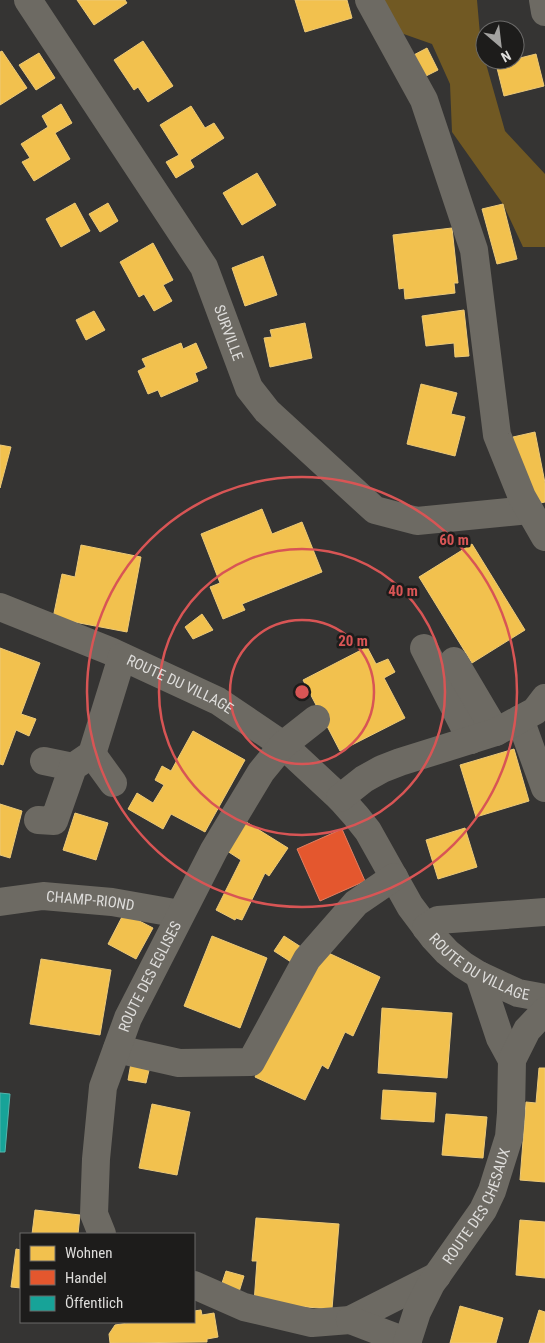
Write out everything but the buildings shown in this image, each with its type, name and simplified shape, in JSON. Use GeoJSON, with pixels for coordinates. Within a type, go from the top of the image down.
{"type":"FeatureCollection","features":[{"type":"Feature","properties":{"kind":"street","name":"SURVILLE"},"geometry":{"type":"LineString","coordinates":[[28,0],[204,266],[249,388],[267,412],[375,510],[416,521],[529,510]]}},
{"type":"Feature","properties":{"kind":"street"},"geometry":{"type":"LineString","coordinates":[[368,0],[424,100],[474,250],[498,435],[522,497],[545,537]]}},
{"type":"Feature","properties":{"kind":"street"},"geometry":{"type":"LineString","coordinates":[[543,0],[545,12]]}},
{"type":"Feature","properties":{"kind":"street","name":"ROUTE DU VILLAGE"},"geometry":{"type":"LineString","coordinates":[[0,607],[122,657],[218,701],[283,746],[340,798],[368,832],[410,906],[447,952],[479,975],[518,993],[545,998]]}},
{"type":"Feature","properties":{"kind":"street"},"geometry":{"type":"LineString","coordinates":[[424,648],[484,736]]}},
{"type":"Feature","properties":{"kind":"street"},"geometry":{"type":"LineString","coordinates":[[38,820],[54,822],[82,760],[122,657]]}},
{"type":"Feature","properties":{"kind":"street"},"geometry":{"type":"LineString","coordinates":[[454,660],[484,736]]}},
{"type":"Feature","properties":{"kind":"street"},"geometry":{"type":"LineString","coordinates":[[340,798],[364,779],[382,770],[484,736],[520,719],[535,711],[545,698]]}},
{"type":"Feature","properties":{"kind":"street","name":"ROUTE DES EGLISES"},"geometry":{"type":"LineString","coordinates":[[102,1233],[94,1214],[96,1159],[103,1087],[128,1018],[214,850],[268,762],[283,746],[316,719]]}},
{"type":"Feature","properties":{"kind":"street"},"geometry":{"type":"LineString","coordinates":[[520,719],[545,788]]}},
{"type":"Feature","properties":{"kind":"street"},"geometry":{"type":"LineString","coordinates":[[44,762],[82,760],[113,783]]}},
{"type":"Feature","properties":{"kind":"street"},"geometry":{"type":"LineString","coordinates":[[118,1048],[179,1063],[250,1062],[307,959],[356,903],[394,877]]}},
{"type":"Feature","properties":{"kind":"street","name":"CHAMP-RIOND"},"geometry":{"type":"LineString","coordinates":[[0,902],[43,896],[112,902],[180,914]]}},
{"type":"Feature","properties":{"kind":"street"},"geometry":{"type":"LineString","coordinates":[[426,928],[438,920],[545,912]]}},
{"type":"Feature","properties":{"kind":"street","name":"ROUTE DES CHESAUX"},"geometry":{"type":"LineString","coordinates":[[479,975],[500,1038],[512,1060]]}},
{"type":"Feature","properties":{"kind":"street","name":"ROUTE DES CHESAUX"},"geometry":{"type":"LineString","coordinates":[[407,1342],[417,1312],[436,1276],[483,1210],[497,1177],[509,1137],[512,1060],[527,1030],[545,1011]]}},
{"type":"Feature","properties":{"kind":"street"},"geometry":{"type":"LineString","coordinates":[[195,1285],[244,1307],[312,1323],[350,1320],[436,1276]]}},
{"type":"Feature","properties":{"kind":"street"},"geometry":{"type":"LineString","coordinates":[[350,1320],[407,1342]]}},
{"type":"Feature","properties":{"kind":"shaded area"},"geometry":{"type":"Polygon","coordinates":[[[383,0],[477,0],[479,20],[475,20],[475,70],[488,70],[505,131],[545,174],[545,247],[523,247],[503,204],[452,132],[450,84],[432,44],[398,32],[383,0]]]}}]}
